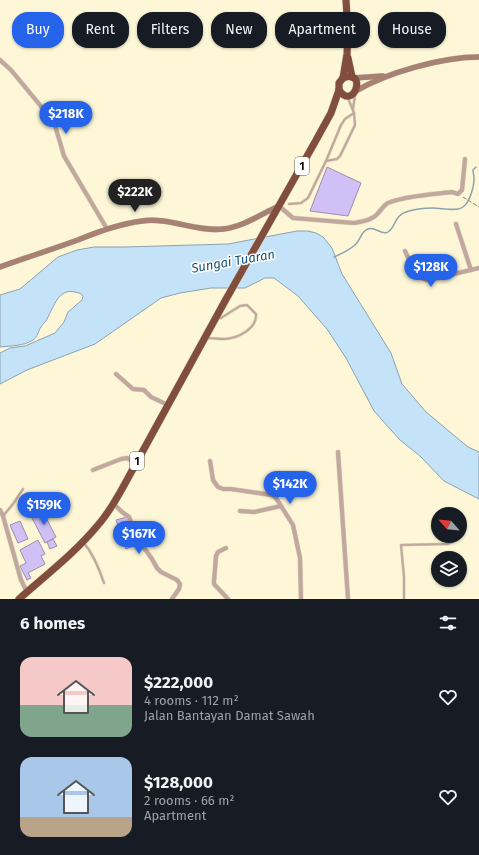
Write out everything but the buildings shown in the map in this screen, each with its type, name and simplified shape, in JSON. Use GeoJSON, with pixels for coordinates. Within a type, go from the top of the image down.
{"type":"FeatureCollection","features":[{"type":"Feature","properties":{"kind":"highway","name":"1"},"geometry":{"type":"LineString","coordinates":[[20,599],[83,542],[114,504],[216,317],[331,113],[339,90],[339,83],[343,78],[347,54],[348,33],[346,0]]}},
{"type":"Feature","properties":{"kind":"highway","name":"1"},"geometry":{"type":"LineString","coordinates":[[331,113],[346,95],[356,92],[358,85],[353,78],[347,54]]}},
{"type":"Feature","properties":{"kind":"highway"},"geometry":{"type":"LineString","coordinates":[[343,78],[347,76],[353,78]]}},
{"type":"Feature","properties":{"kind":"highway"},"geometry":{"type":"LineString","coordinates":[[339,90],[346,95]]}},
{"type":"Feature","properties":{"kind":"street"},"geometry":{"type":"LineString","coordinates":[[356,92],[389,76],[438,62],[467,57],[479,57]]}},
{"type":"Feature","properties":{"kind":"street"},"geometry":{"type":"LineString","coordinates":[[0,60],[11,70],[54,122],[64,156],[107,229]]}},
{"type":"Feature","properties":{"kind":"street"},"geometry":{"type":"LineString","coordinates":[[353,78],[389,76]]}},
{"type":"Feature","properties":{"kind":"street"},"geometry":{"type":"LineString","coordinates":[[0,267],[107,229],[143,221],[156,221],[200,228],[223,229],[242,224],[279,206],[293,218],[354,223],[372,218],[382,207],[405,198],[452,192],[458,194],[462,190],[465,159]]}},
{"type":"Feature","properties":{"kind":"street"},"geometry":{"type":"LineString","coordinates":[[456,224],[471,270]]}},
{"type":"Feature","properties":{"kind":"street"},"geometry":{"type":"LineString","coordinates":[[405,250],[418,276],[422,279],[429,280],[479,268]]}},
{"type":"Feature","properties":{"kind":"street"},"geometry":{"type":"LineString","coordinates":[[116,374],[133,389],[144,390],[151,397],[168,404]]}},
{"type":"Feature","properties":{"kind":"street"},"geometry":{"type":"LineString","coordinates":[[338,452],[348,599]]}},
{"type":"Feature","properties":{"kind":"street"},"geometry":{"type":"LineString","coordinates":[[93,470],[127,458],[136,463]]}},
{"type":"Feature","properties":{"kind":"street"},"geometry":{"type":"LineString","coordinates":[[210,461],[212,480],[218,487],[223,489],[272,495],[276,498],[293,525],[297,540],[300,558],[301,599]]}},
{"type":"Feature","properties":{"kind":"street"},"geometry":{"type":"LineString","coordinates":[[114,504],[129,517],[138,539],[157,568],[161,572],[177,580],[180,584],[179,589],[172,599]]}},
{"type":"Feature","properties":{"kind":"street"},"geometry":{"type":"LineString","coordinates":[[240,511],[254,512],[281,506]]}},
{"type":"Feature","properties":{"kind":"street"},"geometry":{"type":"LineString","coordinates":[[0,510],[3,516],[20,580],[27,592]]}},
{"type":"Feature","properties":{"kind":"street"},"geometry":{"type":"LineString","coordinates":[[226,548],[218,552],[216,556],[214,581],[217,587],[228,599]]}},
{"type":"Feature","properties":{"kind":"lane"},"geometry":{"type":"LineString","coordinates":[[326,161],[340,156],[355,126],[354,111],[356,92]]}},
{"type":"Feature","properties":{"kind":"lane"},"geometry":{"type":"LineString","coordinates":[[346,95],[354,111]]}},
{"type":"Feature","properties":{"kind":"lane"},"geometry":{"type":"LineString","coordinates":[[289,204],[306,201],[326,161],[341,125],[354,111]]}},
{"type":"Feature","properties":{"kind":"lane"},"geometry":{"type":"LineString","coordinates":[[205,338],[226,339],[242,334],[253,326],[257,319],[256,314],[247,305],[240,306],[221,318],[216,317]]}},
{"type":"Feature","properties":{"kind":"lane"},"geometry":{"type":"LineString","coordinates":[[3,516],[23,489]]}},
{"type":"Feature","properties":{"kind":"lane"},"geometry":{"type":"LineString","coordinates":[[83,542],[91,552],[104,583]]}},
{"type":"Feature","properties":{"kind":"lane"},"geometry":{"type":"LineString","coordinates":[[404,599],[404,577],[401,545],[448,543]]}},
{"type":"Feature","properties":{"kind":"path"},"geometry":{"type":"LineString","coordinates":[[458,194],[479,207]]}},
{"type":"Feature","properties":{"kind":"water","name":"Sungai Tuaran"},"geometry":{"type":"Polygon","coordinates":[[[297,231],[308,231],[323,237],[332,248],[342,274],[391,353],[402,384],[426,412],[468,447],[479,452],[479,499],[444,481],[420,456],[400,440],[374,411],[346,358],[327,329],[298,296],[274,278],[265,278],[245,288],[211,288],[161,298],[95,344],[27,370],[0,384],[0,353],[10,348],[25,346],[55,333],[64,322],[68,312],[82,300],[83,296],[80,293],[69,291],[61,295],[35,339],[21,345],[0,347],[0,295],[20,289],[58,257],[77,250],[94,247],[228,244],[297,231]]]}},
{"type":"Feature","properties":{"kind":"waterway"},"geometry":{"type":"LineString","coordinates":[[334,257],[355,245],[365,230],[371,228],[383,233],[388,232],[391,230],[400,215],[404,213],[424,208],[453,210],[463,207],[468,202],[471,194],[474,182],[473,170],[476,167]]}}]}
